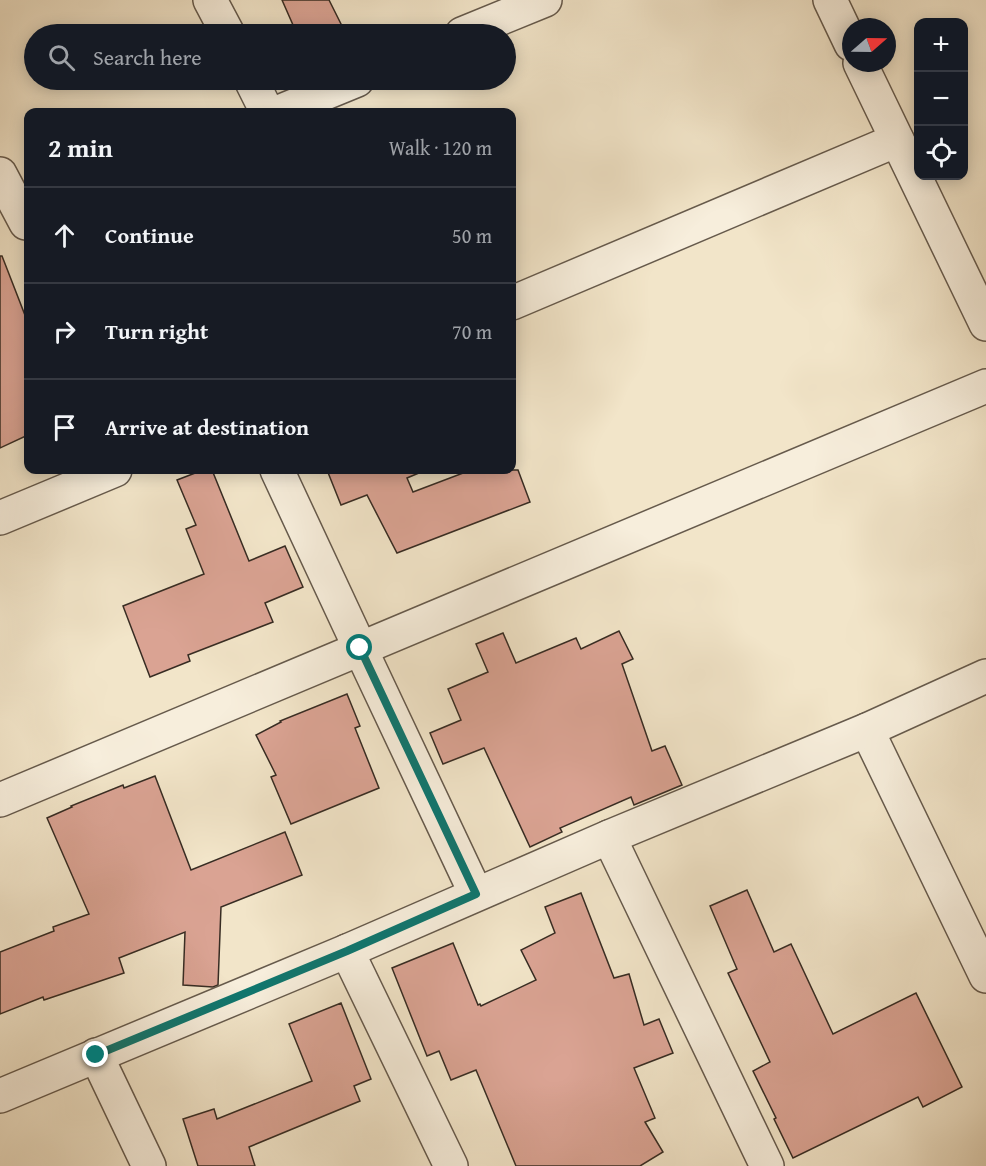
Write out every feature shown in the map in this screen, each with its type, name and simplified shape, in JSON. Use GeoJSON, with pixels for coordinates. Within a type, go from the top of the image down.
{"type":"FeatureCollection","features":[{"type":"Feature","properties":{"kind":"street"},"geometry":{"type":"LineString","coordinates":[[210,0],[223,24]]}},
{"type":"Feature","properties":{"kind":"street"},"geometry":{"type":"LineString","coordinates":[[830,0],[842,25]]}},
{"type":"Feature","properties":{"kind":"street"},"geometry":{"type":"LineString","coordinates":[[485,24],[535,2]]}},
{"type":"Feature","properties":{"kind":"street"},"geometry":{"type":"LineString","coordinates":[[864,72],[986,324]]}},
{"type":"Feature","properties":{"kind":"street"},"geometry":{"type":"LineString","coordinates":[[255,90],[265,108]]}},
{"type":"Feature","properties":{"kind":"street"},"geometry":{"type":"LineString","coordinates":[[289,108],[333,90]]}},
{"type":"Feature","properties":{"kind":"street"},"geometry":{"type":"LineString","coordinates":[[516,301],[897,140]]}},
{"type":"Feature","properties":{"kind":"street"},"geometry":{"type":"LineString","coordinates":[[0,174],[18,227]]}},
{"type":"Feature","properties":{"kind":"street"},"geometry":{"type":"LineString","coordinates":[[0,800],[986,386]]}},
{"type":"Feature","properties":{"kind":"street"},"geometry":{"type":"LineString","coordinates":[[0,518],[105,474]]}},
{"type":"Feature","properties":{"kind":"street"},"geometry":{"type":"LineString","coordinates":[[279,474],[476,894]]}},
{"type":"Feature","properties":{"kind":"street"},"geometry":{"type":"LineString","coordinates":[[0,1096],[867,730],[986,676]]}},
{"type":"Feature","properties":{"kind":"street"},"geometry":{"type":"LineString","coordinates":[[867,730],[986,976]]}},
{"type":"Feature","properties":{"kind":"street"},"geometry":{"type":"LineString","coordinates":[[609,837],[767,1166]]}},
{"type":"Feature","properties":{"kind":"street"},"geometry":{"type":"LineString","coordinates":[[347,951],[451,1166]]}},
{"type":"Feature","properties":{"kind":"street"},"geometry":{"type":"LineString","coordinates":[[96,1055],[149,1166]]}},
{"type":"Feature","properties":{"kind":"building"},"geometry":{"type":"Polygon","coordinates":[[[282,0],[329,0],[341,24],[293,24],[282,0]]]}},
{"type":"Feature","properties":{"kind":"building"},"geometry":{"type":"Polygon","coordinates":[[[0,256],[2,256],[24,313],[24,437],[0,448],[0,256]]]}},
{"type":"Feature","properties":{"kind":"building"},"geometry":{"type":"Polygon","coordinates":[[[518,470],[530,502],[397,553],[367,495],[341,505],[329,474],[416,474],[407,478],[413,492],[460,474],[516,474],[518,470]]]}},
{"type":"Feature","properties":{"kind":"building"},"geometry":{"type":"Polygon","coordinates":[[[193,474],[214,474],[249,561],[285,546],[303,587],[265,603],[273,622],[188,655],[190,661],[150,677],[123,606],[204,574],[186,529],[196,525],[177,480],[193,474]]]}},
{"type":"Feature","properties":{"kind":"building"},"geometry":{"type":"Polygon","coordinates":[[[619,631],[633,659],[622,664],[652,751],[665,746],[682,785],[634,805],[631,797],[560,828],[562,832],[530,847],[484,748],[443,764],[430,733],[461,720],[448,689],[488,672],[476,644],[503,633],[516,663],[576,638],[581,649],[619,631]]]}},
{"type":"Feature","properties":{"kind":"building"},"geometry":{"type":"Polygon","coordinates":[[[347,694],[360,726],[355,728],[379,788],[291,824],[271,777],[276,775],[256,735],[280,721],[347,694]]]}},
{"type":"Feature","properties":{"kind":"building"},"geometry":{"type":"Polygon","coordinates":[[[155,776],[191,870],[285,832],[302,875],[221,907],[218,985],[213,987],[183,985],[185,932],[119,958],[124,973],[44,1000],[43,997],[0,1014],[0,952],[54,931],[53,927],[89,914],[47,818],[123,785],[124,788],[155,776]]]}},
{"type":"Feature","properties":{"kind":"building"},"geometry":{"type":"Polygon","coordinates":[[[747,890],[774,952],[791,944],[833,1034],[916,993],[962,1087],[923,1107],[918,1097],[793,1158],[753,1071],[770,1062],[728,973],[737,969],[710,906],[747,890]]]}},
{"type":"Feature","properties":{"kind":"building"},"geometry":{"type":"Polygon","coordinates":[[[581,893],[614,978],[629,974],[644,1025],[659,1019],[673,1053],[634,1068],[655,1118],[645,1122],[663,1152],[640,1166],[516,1166],[476,1070],[451,1080],[439,1051],[427,1056],[392,968],[453,943],[478,1005],[481,1006],[536,980],[521,950],[555,933],[545,907],[581,893]]]}},
{"type":"Feature","properties":{"kind":"building"},"geometry":{"type":"Polygon","coordinates":[[[341,1003],[371,1079],[354,1086],[360,1101],[249,1147],[255,1166],[198,1166],[183,1119],[214,1109],[217,1119],[312,1081],[289,1024],[341,1003]]]}},
{"type":"Feature","properties":{"kind":"route"},"geometry":{"type":"LineString","coordinates":[[96,1055],[347,951],[476,894],[360,648]]}}]}
